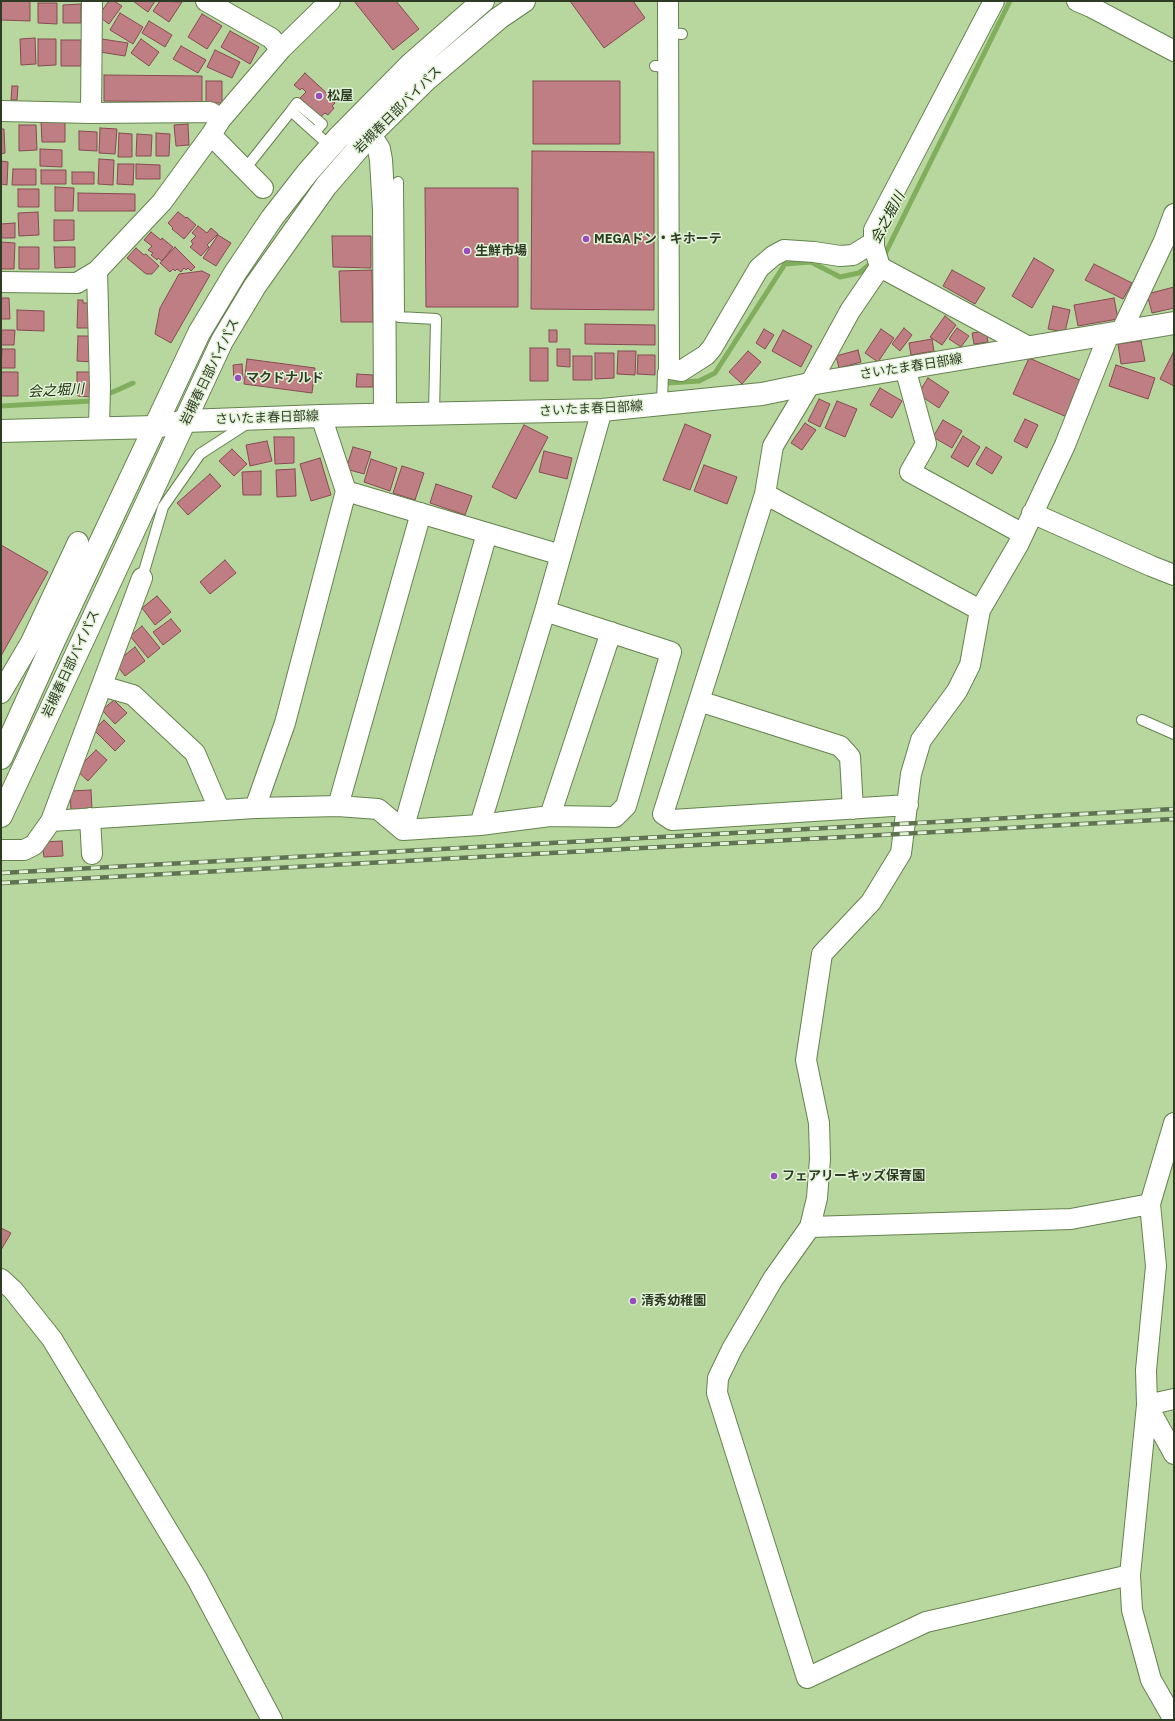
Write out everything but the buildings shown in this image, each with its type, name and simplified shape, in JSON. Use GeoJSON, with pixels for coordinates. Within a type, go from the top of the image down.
{"type":"FeatureCollection","features":[{"type":"Feature","properties":{"kind":"main road","name":"岩槻春日部バイパス"},"geometry":{"type":"LineString","coordinates":[[1,758],[199,333],[235,273],[272,218],[308,172],[323,139],[360,114],[411,64],[483,1]]}},
{"type":"Feature","properties":{"kind":"main road","name":"岩槻春日部バイパス"},"geometry":{"type":"LineString","coordinates":[[1,816],[222,341],[255,286],[326,186],[370,135],[426,79],[499,18],[524,1]]}},
{"type":"Feature","properties":{"kind":"main road"},"geometry":{"type":"LineString","coordinates":[[370,135],[379,149],[392,210],[385,414]]}},
{"type":"Feature","properties":{"kind":"main road","name":"さいたま春日部線"},"geometry":{"type":"LineString","coordinates":[[1,431],[98,419],[155,427],[186,421],[385,414],[434,407],[602,410],[762,394],[810,384],[1174,323]]}},
{"type":"Feature","properties":{"kind":"street"},"geometry":{"type":"LineString","coordinates":[[91,113],[92,1]]}},
{"type":"Feature","properties":{"kind":"street"},"geometry":{"type":"LineString","coordinates":[[206,1],[271,38],[281,50]]}},
{"type":"Feature","properties":{"kind":"street"},"geometry":{"type":"LineString","coordinates":[[1,282],[77,283],[97,271],[162,202],[216,127],[281,50],[330,1]]}},
{"type":"Feature","properties":{"kind":"street"},"geometry":{"type":"LineString","coordinates":[[668,1],[675,34],[661,66],[669,369],[681,372],[712,348],[759,268],[773,256],[784,250],[814,252],[840,256],[853,255],[877,257],[1029,348]]}},
{"type":"Feature","properties":{"kind":"street"},"geometry":{"type":"LineString","coordinates":[[908,805],[672,820],[663,814],[765,494],[773,446],[810,384],[850,311],[877,257],[874,230],[994,1]]}},
{"type":"Feature","properties":{"kind":"street"},"geometry":{"type":"LineString","coordinates":[[1077,1],[1174,51]]}},
{"type":"Feature","properties":{"kind":"street"},"geometry":{"type":"LineString","coordinates":[[1,111],[91,113],[210,112],[216,127],[245,169],[263,188]]}},
{"type":"Feature","properties":{"kind":"street"},"geometry":{"type":"LineString","coordinates":[[1130,1575],[926,1622],[807,1678],[717,1393],[718,1378],[732,1349],[773,1279],[810,1227],[817,1198],[820,1159],[819,1123],[806,1060],[822,954],[871,902],[901,853],[911,774],[921,740],[957,691],[970,665],[980,610],[1023,534],[1115,333],[1164,241],[1174,214]]}},
{"type":"Feature","properties":{"kind":"street"},"geometry":{"type":"LineString","coordinates":[[97,271],[100,386],[98,419]]}},
{"type":"Feature","properties":{"kind":"street"},"geometry":{"type":"LineString","coordinates":[[906,368],[926,444],[910,472],[1023,534]]}},
{"type":"Feature","properties":{"kind":"street"},"geometry":{"type":"LineString","coordinates":[[480,825],[545,611],[602,410]]}},
{"type":"Feature","properties":{"kind":"street"},"geometry":{"type":"LineString","coordinates":[[255,808],[285,723],[346,491],[321,416]]}},
{"type":"Feature","properties":{"kind":"street"},"geometry":{"type":"LineString","coordinates":[[346,491],[561,555]]}},
{"type":"Feature","properties":{"kind":"street"},"geometry":{"type":"LineString","coordinates":[[765,494],[980,610]]}},
{"type":"Feature","properties":{"kind":"street"},"geometry":{"type":"LineString","coordinates":[[338,806],[421,513]]}},
{"type":"Feature","properties":{"kind":"street"},"geometry":{"type":"LineString","coordinates":[[1032,513],[1174,575]]}},
{"type":"Feature","properties":{"kind":"street"},"geometry":{"type":"LineString","coordinates":[[403,830],[487,533]]}},
{"type":"Feature","properties":{"kind":"street"},"geometry":{"type":"LineString","coordinates":[[1,693],[31,642],[78,542]]}},
{"type":"Feature","properties":{"kind":"street"},"geometry":{"type":"LineString","coordinates":[[1,850],[24,850],[34,845],[51,821],[142,578]]}},
{"type":"Feature","properties":{"kind":"street"},"geometry":{"type":"LineString","coordinates":[[51,821],[219,809],[338,806],[378,809],[403,830],[480,825],[550,816],[615,817],[626,806],[671,652],[545,611]]}},
{"type":"Feature","properties":{"kind":"street"},"geometry":{"type":"LineString","coordinates":[[550,816],[611,632]]}},
{"type":"Feature","properties":{"kind":"street"},"geometry":{"type":"LineString","coordinates":[[102,686],[133,695],[195,753],[219,809]]}},
{"type":"Feature","properties":{"kind":"street"},"geometry":{"type":"LineString","coordinates":[[700,701],[840,746],[850,757],[853,809]]}},
{"type":"Feature","properties":{"kind":"street"},"geometry":{"type":"LineString","coordinates":[[90,818],[92,854]]}},
{"type":"Feature","properties":{"kind":"street"},"geometry":{"type":"LineString","coordinates":[[1174,1123],[1150,1204],[1156,1266],[1146,1370],[1147,1405],[1130,1575],[1132,1610],[1151,1680],[1174,1720]]}},
{"type":"Feature","properties":{"kind":"street"},"geometry":{"type":"LineString","coordinates":[[810,1227],[1071,1219],[1150,1204]]}},
{"type":"Feature","properties":{"kind":"street"},"geometry":{"type":"LineString","coordinates":[[1,1279],[13,1290],[52,1339],[197,1579],[272,1720]]}},
{"type":"Feature","properties":{"kind":"street"},"geometry":{"type":"LineString","coordinates":[[1147,1405],[1174,1399]]}},
{"type":"Feature","properties":{"kind":"street"},"geometry":{"type":"LineString","coordinates":[[1147,1405],[1174,1454]]}},
{"type":"Feature","properties":{"kind":"lane"},"geometry":{"type":"LineString","coordinates":[[245,169],[291,111],[323,139]]}},
{"type":"Feature","properties":{"kind":"lane"},"geometry":{"type":"LineString","coordinates":[[398,182],[392,210],[399,317],[436,319],[434,407]]}},
{"type":"Feature","properties":{"kind":"lane"},"geometry":{"type":"LineString","coordinates":[[662,404],[663,372],[669,369]]}},
{"type":"Feature","properties":{"kind":"lane"},"geometry":{"type":"LineString","coordinates":[[142,578],[163,507],[200,454],[254,418]]}},
{"type":"Feature","properties":{"kind":"lane"},"geometry":{"type":"LineString","coordinates":[[1142,720],[1174,734]]}},
{"type":"Feature","properties":{"kind":"waterway","name":"会之堀川"},"geometry":{"type":"LineString","coordinates":[[882,255],[886,252],[1010,1]]}},
{"type":"Feature","properties":{"kind":"waterway","name":"会之堀川"},"geometry":{"type":"LineString","coordinates":[[668,383],[699,381],[715,373],[785,264],[811,262],[840,277],[859,273],[874,261]]}},
{"type":"Feature","properties":{"kind":"waterway","name":"会之堀川"},"geometry":{"type":"LineString","coordinates":[[104,396],[133,383]]}},
{"type":"Feature","properties":{"kind":"waterway","name":"会之堀川"},"geometry":{"type":"LineString","coordinates":[[1,406],[95,400]]}},
{"type":"Feature","properties":{"kind":"railway"},"geometry":{"type":"LineString","coordinates":[[1,873],[1174,809]]}},
{"type":"Feature","properties":{"kind":"railway"},"geometry":{"type":"LineString","coordinates":[[1,883],[1174,819]]}},
{"type":"Feature","properties":{"kind":"place","name":"松屋"},"geometry":{"type":"Point","coordinates":[319,96]}},
{"type":"Feature","properties":{"kind":"place","name":"MEGAドン・キホーテ"},"geometry":{"type":"Point","coordinates":[586,239]}},
{"type":"Feature","properties":{"kind":"place","name":"生鮮市場"},"geometry":{"type":"Point","coordinates":[467,251]}},
{"type":"Feature","properties":{"kind":"place","name":"マクドナルド"},"geometry":{"type":"Point","coordinates":[238,378]}},
{"type":"Feature","properties":{"kind":"place","name":"フェアリーキッズ保育園"},"geometry":{"type":"Point","coordinates":[774,1176]}},
{"type":"Feature","properties":{"kind":"place","name":"清秀幼稚園"},"geometry":{"type":"Point","coordinates":[633,1301]}}]}
